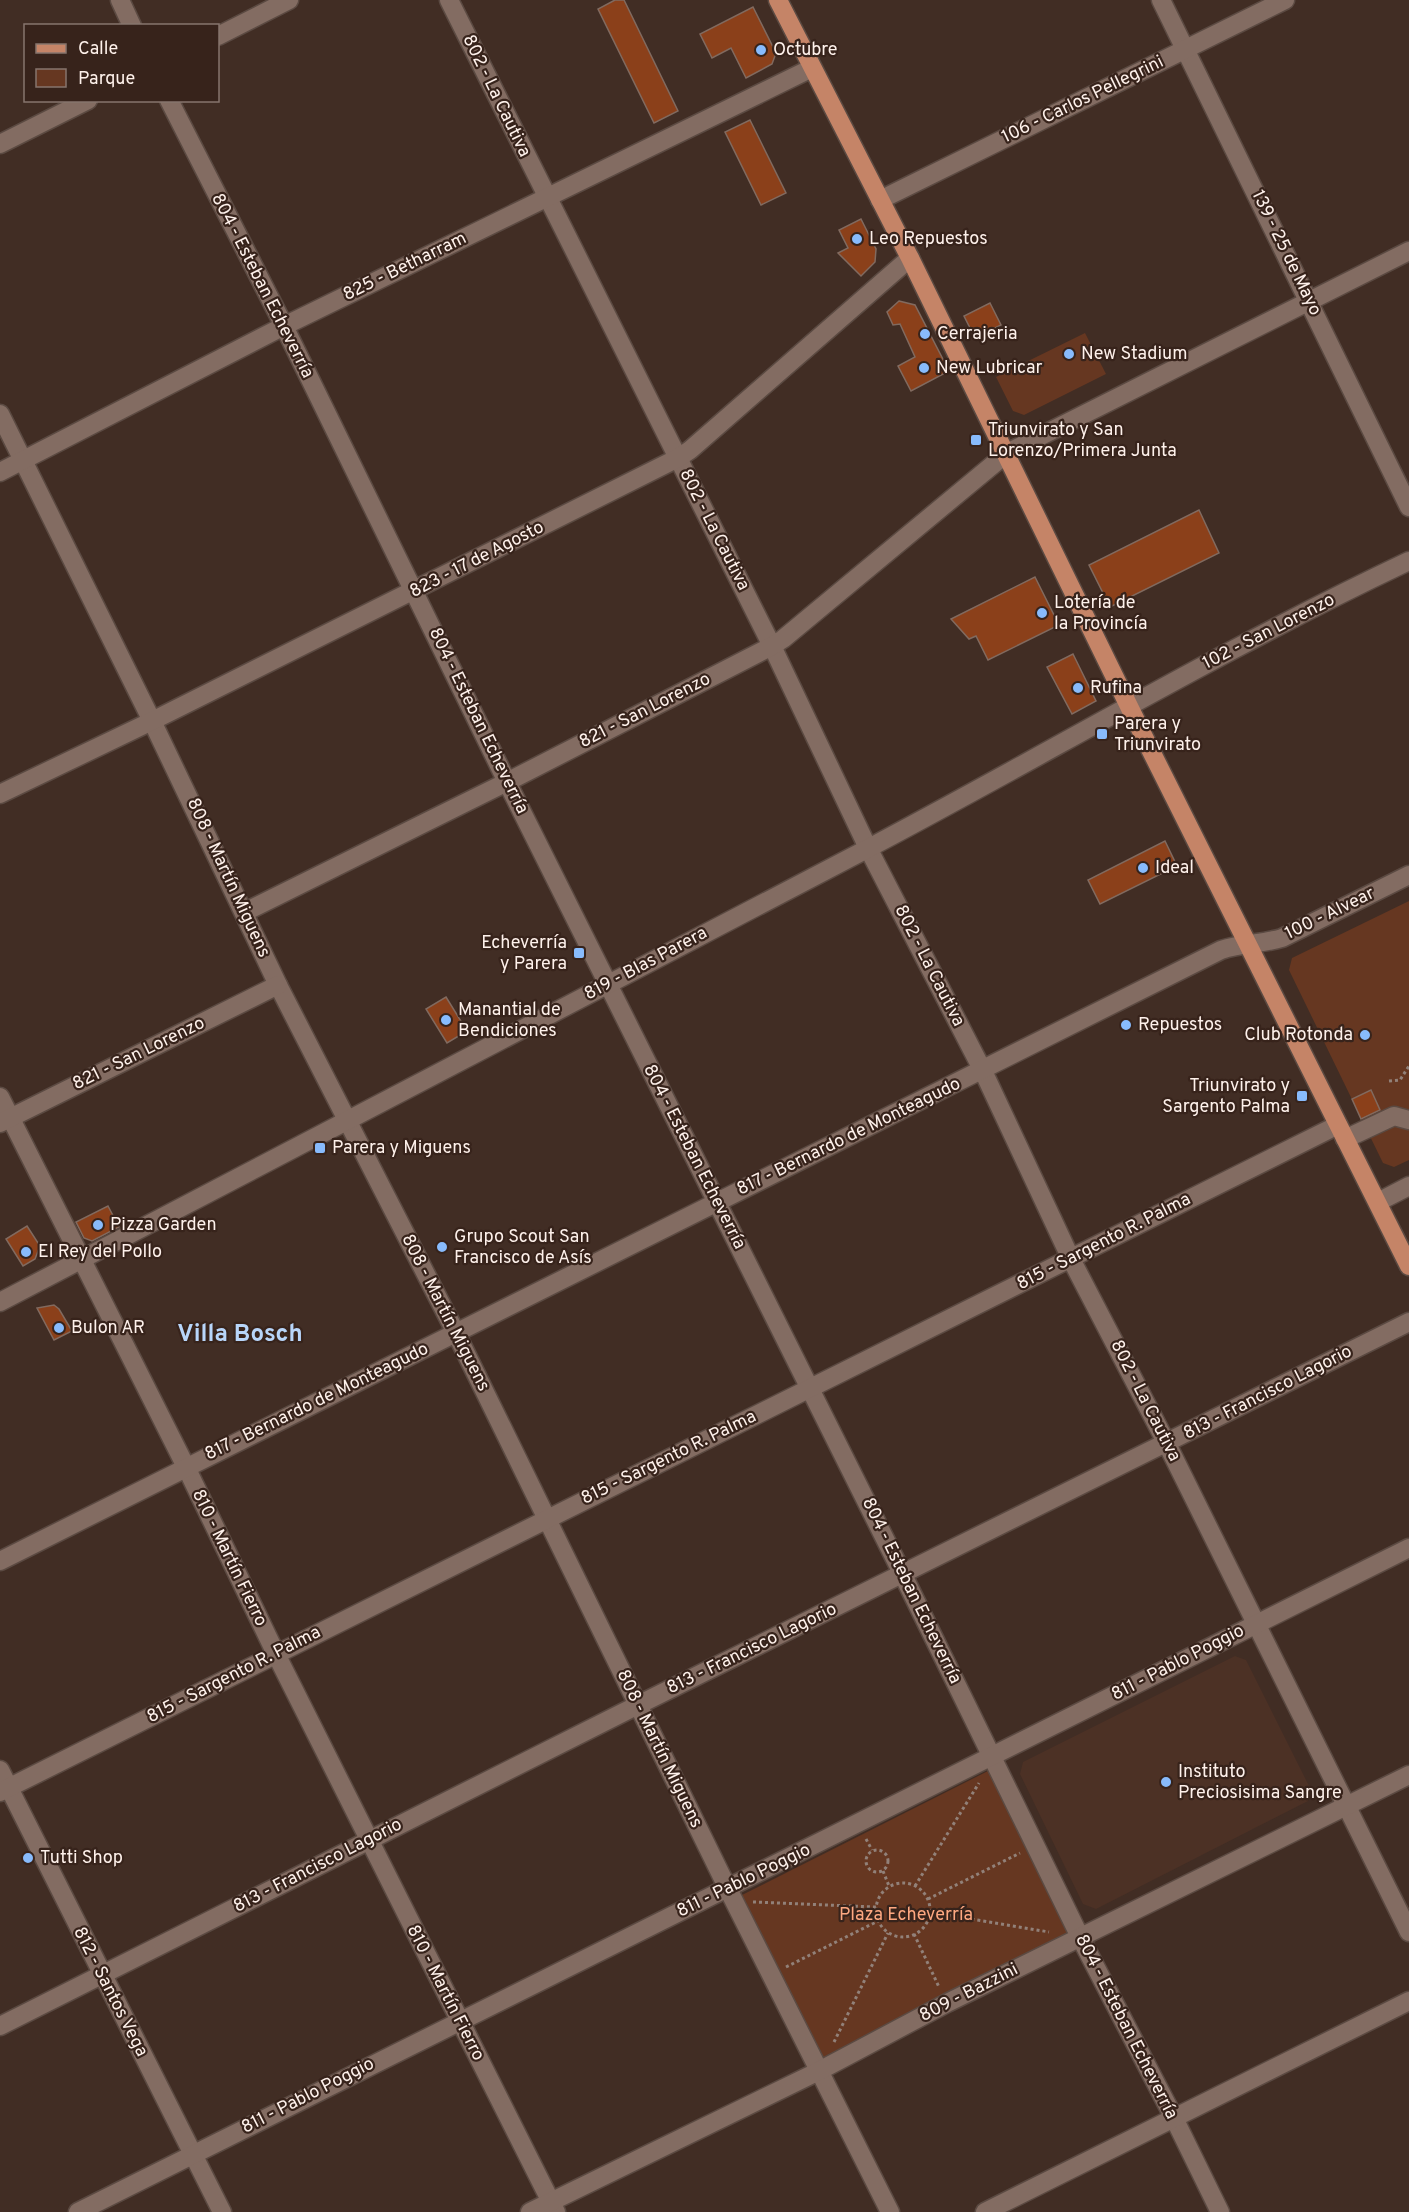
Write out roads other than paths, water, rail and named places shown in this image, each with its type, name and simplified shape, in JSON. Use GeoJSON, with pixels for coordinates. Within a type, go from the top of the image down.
{"type":"FeatureCollection","features":[{"type":"Feature","properties":{"kind":"main road"},"geometry":{"type":"LineString","coordinates":[[778,0],[910,258],[1409,1266]]}},
{"type":"Feature","properties":{"kind":"street"},"geometry":{"type":"LineString","coordinates":[[120,0],[131,24]]}},
{"type":"Feature","properties":{"kind":"street"},"geometry":{"type":"LineString","coordinates":[[219,35],[289,0]]}},
{"type":"Feature","properties":{"kind":"street","name":"802 - La Cautiva"},"geometry":{"type":"LineString","coordinates":[[448,0],[772,646],[868,848],[983,1071],[1071,1258],[1167,1444],[1409,1932]]}},
{"type":"Feature","properties":{"kind":"street","name":"139 - 25 de Mayo"},"geometry":{"type":"LineString","coordinates":[[1161,0],[1409,507]]}},
{"type":"Feature","properties":{"kind":"street","name":"106 - Carlos Pellegrini"},"geometry":{"type":"LineString","coordinates":[[880,200],[1285,0]]}},
{"type":"Feature","properties":{"kind":"street","name":"825 - Betharram"},"geometry":{"type":"LineString","coordinates":[[0,472],[284,326],[812,68]]}},
{"type":"Feature","properties":{"kind":"street"},"geometry":{"type":"LineString","coordinates":[[0,144],[84,102]]}},
{"type":"Feature","properties":{"kind":"street","name":"804 - Esteban Echeverría"},"geometry":{"type":"LineString","coordinates":[[170,102],[284,326],[507,782],[997,1764],[1080,1937],[1220,2212]]}},
{"type":"Feature","properties":{"kind":"street","name":"821 - San Lorenzo"},"geometry":{"type":"LineString","coordinates":[[245,912],[507,782],[772,646],[1007,453],[1409,251]]}},
{"type":"Feature","properties":{"kind":"street","name":"823 - 17 de Agosto"},"geometry":{"type":"LineString","coordinates":[[0,794],[414,592],[678,458],[910,258]]}},
{"type":"Feature","properties":{"kind":"street","name":"808 - Martín Miguens"},"geometry":{"type":"LineString","coordinates":[[0,414],[245,912],[278,985],[456,1333],[770,1975],[890,2212]]}},
{"type":"Feature","properties":{"kind":"street","name":"102 - San Lorenzo"},"geometry":{"type":"LineString","coordinates":[[1130,706],[1162,687],[1409,561]]}},
{"type":"Feature","properties":{"kind":"street","name":"819 - Blas Parera"},"geometry":{"type":"LineString","coordinates":[[0,1302],[868,848],[1130,706]]}},
{"type":"Feature","properties":{"kind":"street","name":"100 - Alvear"},"geometry":{"type":"LineString","coordinates":[[1248,944],[1282,938],[1409,874]]}},
{"type":"Feature","properties":{"kind":"street","name":"817 - Bernardo de Monteagudo"},"geometry":{"type":"LineString","coordinates":[[0,1561],[1221,950],[1248,944]]}},
{"type":"Feature","properties":{"kind":"street","name":"821 - San Lorenzo"},"geometry":{"type":"LineString","coordinates":[[5,1120],[278,985]]}},
{"type":"Feature","properties":{"kind":"street","name":"810 - Martín Fierro"},"geometry":{"type":"LineString","coordinates":[[0,1097],[5,1120],[186,1467],[276,1654],[553,2207]]}},
{"type":"Feature","properties":{"kind":"street","name":"815 - Sargento R. Palma"},"geometry":{"type":"LineString","coordinates":[[4,1790],[1071,1258],[1341,1132],[1394,1116],[1409,1120]]}},
{"type":"Feature","properties":{"kind":"street"},"geometry":{"type":"LineString","coordinates":[[1378,1202],[1409,1186]]}},
{"type":"Feature","properties":{"kind":"street","name":"813 - Francisco Lagorio"},"geometry":{"type":"LineString","coordinates":[[0,2026],[638,1705],[1409,1323]]}},
{"type":"Feature","properties":{"kind":"street","name":"811 - Pablo Poggio"},"geometry":{"type":"LineString","coordinates":[[78,2212],[459,2021],[731,1895],[997,1764],[1255,1625],[1409,1548]]}},
{"type":"Feature","properties":{"kind":"street","name":"812 - Santos Vega"},"geometry":{"type":"LineString","coordinates":[[0,1770],[4,1790],[222,2212]]}},
{"type":"Feature","properties":{"kind":"street","name":"809 - Bazzini"},"geometry":{"type":"LineString","coordinates":[[530,2212],[553,2207],[947,2003],[1409,1775]]}},
{"type":"Feature","properties":{"kind":"street"},"geometry":{"type":"LineString","coordinates":[[985,2212],[1409,2001]]}},
{"type":"Feature","properties":{"kind":"place","name":"Octubre"},"geometry":{"type":"Point","coordinates":[761,50]}},
{"type":"Feature","properties":{"kind":"place","name":"Leo Repuestos"},"geometry":{"type":"Point","coordinates":[857,239]}},
{"type":"Feature","properties":{"kind":"place","name":"Cerrajeria"},"geometry":{"type":"Point","coordinates":[925,334]}},
{"type":"Feature","properties":{"kind":"place","name":"New Stadium"},"geometry":{"type":"Point","coordinates":[1069,354]}},
{"type":"Feature","properties":{"kind":"place","name":"New Lubricar"},"geometry":{"type":"Point","coordinates":[924,368]}},
{"type":"Feature","properties":{"kind":"place","name":"Triunvirato y San Lorenzo/Primera Junta"},"geometry":{"type":"Point","coordinates":[976,440]}},
{"type":"Feature","properties":{"kind":"place","name":"Lotería de la Provincía"},"geometry":{"type":"Point","coordinates":[1042,613]}},
{"type":"Feature","properties":{"kind":"place","name":"Rufina"},"geometry":{"type":"Point","coordinates":[1078,688]}},
{"type":"Feature","properties":{"kind":"place","name":"Parera y Triunvirato"},"geometry":{"type":"Point","coordinates":[1102,734]}},
{"type":"Feature","properties":{"kind":"place","name":"Ideal"},"geometry":{"type":"Point","coordinates":[1143,868]}},
{"type":"Feature","properties":{"kind":"place","name":"Echeverría y Parera"},"geometry":{"type":"Point","coordinates":[579,953]}},
{"type":"Feature","properties":{"kind":"place","name":"Manantial de Bendiciones"},"geometry":{"type":"Point","coordinates":[446,1020]}},
{"type":"Feature","properties":{"kind":"place","name":"Repuestos"},"geometry":{"type":"Point","coordinates":[1126,1025]}},
{"type":"Feature","properties":{"kind":"place","name":"Club Rotonda"},"geometry":{"type":"Point","coordinates":[1365,1035]}},
{"type":"Feature","properties":{"kind":"place","name":"Triunvirato y Sargento Palma"},"geometry":{"type":"Point","coordinates":[1302,1096]}},
{"type":"Feature","properties":{"kind":"place","name":"Parera y Miguens"},"geometry":{"type":"Point","coordinates":[320,1148]}},
{"type":"Feature","properties":{"kind":"place","name":"Pizza Garden"},"geometry":{"type":"Point","coordinates":[98,1225]}},
{"type":"Feature","properties":{"kind":"place","name":"Grupo Scout San Francisco de Asís"},"geometry":{"type":"Point","coordinates":[442,1247]}},
{"type":"Feature","properties":{"kind":"place","name":"El Rey del Pollo"},"geometry":{"type":"Point","coordinates":[26,1252]}},
{"type":"Feature","properties":{"kind":"place","name":"Bulon AR"},"geometry":{"type":"Point","coordinates":[59,1328]}},
{"type":"Feature","properties":{"kind":"place","name":"Instituto Preciosisima Sangre"},"geometry":{"type":"Point","coordinates":[1166,1782]}},
{"type":"Feature","properties":{"kind":"place","name":"Tutti Shop"},"geometry":{"type":"Point","coordinates":[28,1858]}},
{"type":"Feature","properties":{"kind":"district","name":"Villa Bosch"},"geometry":{"type":"Point","coordinates":[240,1335]}},
{"type":"Feature","properties":{"kind":"park label","name":"Plaza Echeverría"},"geometry":{"type":"Point","coordinates":[906,1915]}}]}
